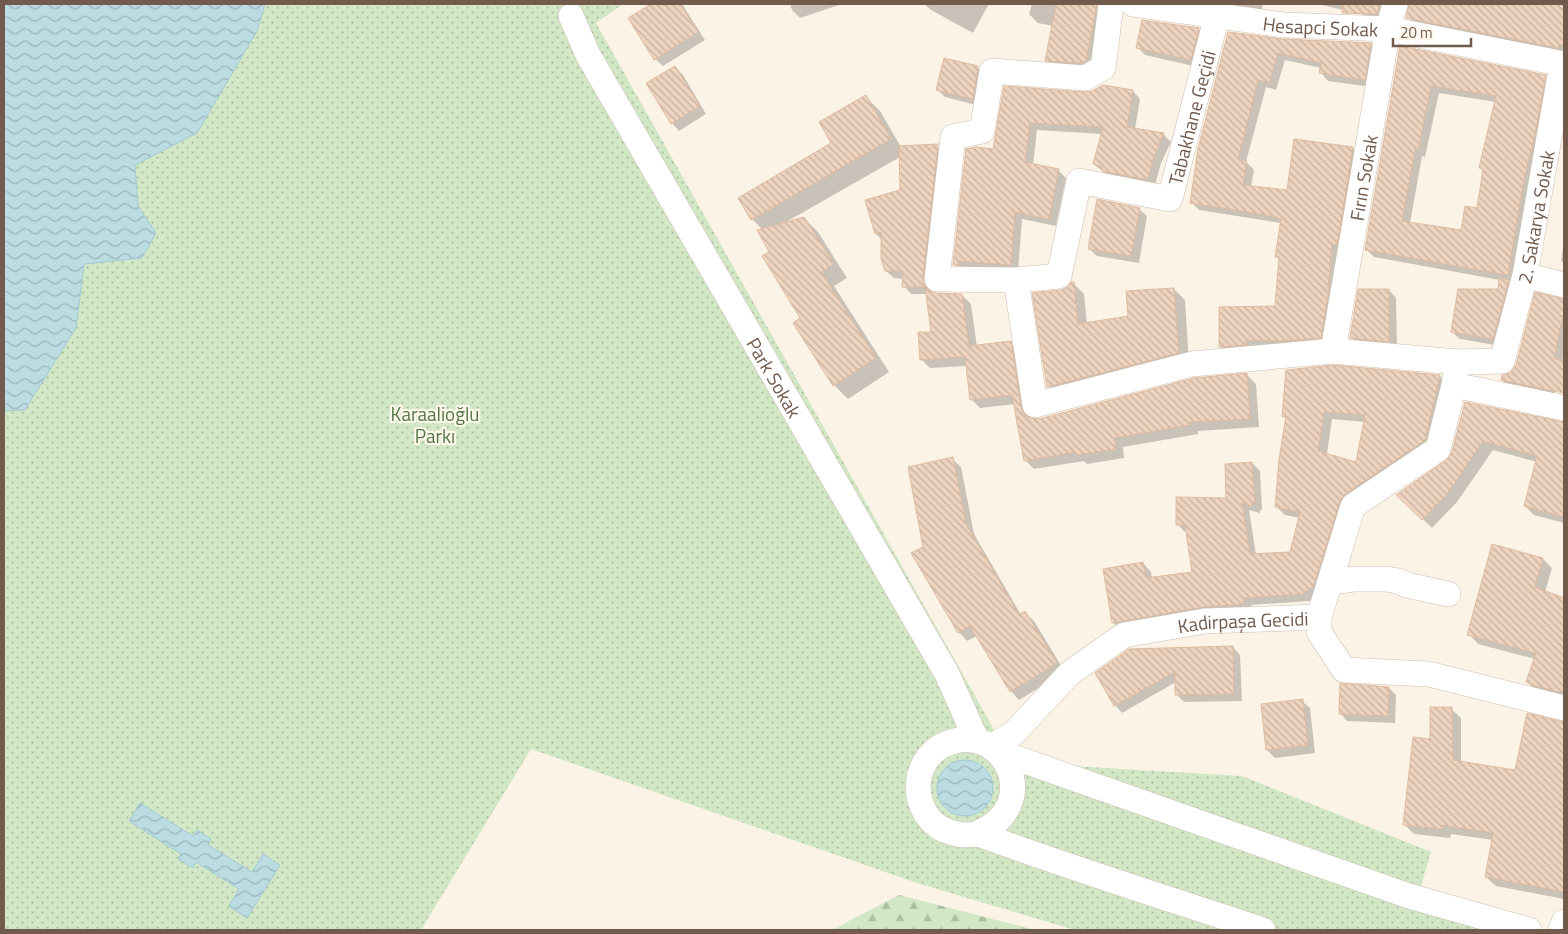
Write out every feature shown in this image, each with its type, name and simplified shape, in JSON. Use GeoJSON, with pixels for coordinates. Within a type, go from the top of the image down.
{"type":"FeatureCollection","features":[{"type":"Feature","properties":{"kind":"street"},"geometry":{"type":"LineString","coordinates":[[1111,4],[1104,68],[1086,78],[992,71],[982,131],[953,137],[937,279],[1016,280],[1035,404],[1192,364],[1333,351],[1455,373],[1564,408]]}},
{"type":"Feature","properties":{"kind":"street","name":"Hesapci Sokak"},"geometry":{"type":"LineString","coordinates":[[1133,4],[1217,15],[1286,15],[1388,29],[1564,64]]}},
{"type":"Feature","properties":{"kind":"street","name":"Fırın Sokak"},"geometry":{"type":"LineString","coordinates":[[1333,351],[1388,29],[1394,4]]}},
{"type":"Feature","properties":{"kind":"street","name":"Tabakhane Geçidi"},"geometry":{"type":"LineString","coordinates":[[1016,280],[1059,276],[1080,181],[1170,199],[1217,15]]}},
{"type":"Feature","properties":{"kind":"street","name":"Park Sokak"},"geometry":{"type":"LineString","coordinates":[[570,16],[588,55],[988,746]]}},
{"type":"Feature","properties":{"kind":"street","name":"2. Sakarya Sokak"},"geometry":{"type":"LineString","coordinates":[[1455,373],[1502,361],[1525,275],[1559,81],[1564,73]]}},
{"type":"Feature","properties":{"kind":"street"},"geometry":{"type":"LineString","coordinates":[[1525,275],[1564,285]]}},
{"type":"Feature","properties":{"kind":"street","name":"Kadirpaşa Gecidi"},"geometry":{"type":"LineString","coordinates":[[988,746],[1014,732],[1070,673],[1124,635],[1205,622],[1319,617],[1353,506],[1438,449],[1455,373]]}},
{"type":"Feature","properties":{"kind":"street"},"geometry":{"type":"LineString","coordinates":[[1330,582],[1354,579],[1386,579],[1448,594]]}},
{"type":"Feature","properties":{"kind":"street"},"geometry":{"type":"LineString","coordinates":[[1319,617],[1319,632],[1344,670],[1429,674],[1564,708]]}},
{"type":"Feature","properties":{"kind":"street"},"geometry":{"type":"LineString","coordinates":[[988,746],[1006,763],[1011,774],[1013,786],[1012,799],[1007,811],[990,828],[978,834],[954,834],[942,829],[924,812],[917,788],[919,775],[931,754],[941,746],[952,741],[964,739],[988,746],[1409,896],[1529,930]]}},
{"type":"Feature","properties":{"kind":"street"},"geometry":{"type":"LineString","coordinates":[[978,834],[1263,930]]}},
{"type":"Feature","properties":{"kind":"street"},"geometry":{"type":"LineString","coordinates":[[1560,930],[1564,922]]}},
{"type":"Feature","properties":{"kind":"green space","name":"Karaalioğlu Parkı"},"geometry":{"type":"Polygon","coordinates":[[[265,4],[623,4],[596,23],[997,735],[1037,764],[1242,776],[1431,852],[1418,896],[1510,930],[1075,930],[917,883],[531,749],[421,930],[4,930],[4,411],[25,410],[76,328],[84,263],[142,258],[135,165],[257,31],[265,4]]]}},
{"type":"Feature","properties":{"kind":"green space"},"geometry":{"type":"Polygon","coordinates":[[[899,895],[1036,930],[832,930],[899,895]]]}},
{"type":"Feature","properties":{"kind":"water"},"geometry":{"type":"Polygon","coordinates":[[[4,4],[265,4],[257,31],[197,133],[135,165],[138,206],[156,233],[142,258],[84,264],[76,328],[25,410],[4,411],[4,4]]]}},
{"type":"Feature","properties":{"kind":"water"},"geometry":{"type":"Polygon","coordinates":[[[959,760],[971,760],[981,764],[989,772],[993,788],[989,804],[981,812],[971,816],[959,816],[949,812],[941,804],[937,794],[937,782],[941,772],[949,764],[959,760]]]}},
{"type":"Feature","properties":{"kind":"water"},"geometry":{"type":"Polygon","coordinates":[[[140,803],[193,836],[197,830],[211,839],[208,845],[252,872],[263,854],[280,865],[247,918],[229,906],[239,889],[196,862],[193,868],[178,859],[181,854],[129,821],[140,803]]]}},
{"type":"Feature","properties":{"kind":"building"},"geometry":{"type":"Polygon","coordinates":[[[651,4],[680,4],[698,32],[654,60],[628,18],[651,4]]]}},
{"type":"Feature","properties":{"kind":"building"},"geometry":{"type":"Polygon","coordinates":[[[1056,4],[1097,4],[1086,61],[1082,63],[1045,61],[1056,4]]]}},
{"type":"Feature","properties":{"kind":"building"},"geometry":{"type":"Polygon","coordinates":[[[1343,4],[1380,4],[1377,14],[1342,13],[1343,4]]]}},
{"type":"Feature","properties":{"kind":"building"},"geometry":{"type":"Polygon","coordinates":[[[1409,4],[1564,4],[1564,45],[1559,45],[1558,48],[1406,18],[1409,4]]]}},
{"type":"Feature","properties":{"kind":"building"},"geometry":{"type":"Polygon","coordinates":[[[1142,20],[1199,28],[1191,60],[1136,48],[1142,20]]]}},
{"type":"Feature","properties":{"kind":"building"},"geometry":{"type":"Polygon","coordinates":[[[1228,32],[1283,39],[1371,43],[1365,80],[1319,73],[1321,63],[1278,53],[1269,83],[1258,80],[1238,160],[1247,161],[1243,185],[1287,190],[1294,139],[1353,147],[1337,245],[1332,244],[1329,289],[1321,338],[1281,341],[1246,340],[1246,345],[1219,347],[1219,307],[1275,306],[1279,257],[1275,257],[1281,219],[1190,203],[1198,149],[1228,32]]]}},
{"type":"Feature","properties":{"kind":"building"},"geometry":{"type":"Polygon","coordinates":[[[1400,46],[1546,75],[1523,184],[1508,275],[1365,250],[1400,46]],[[1431,86],[1418,150],[1415,149],[1402,221],[1461,230],[1465,206],[1477,208],[1483,169],[1479,168],[1496,96],[1431,86]]]}},
{"type":"Feature","properties":{"kind":"building"},"geometry":{"type":"Polygon","coordinates":[[[944,58],[978,66],[973,99],[936,90],[944,58]]]}},
{"type":"Feature","properties":{"kind":"building"},"geometry":{"type":"Polygon","coordinates":[[[675,66],[700,106],[671,124],[646,83],[675,66]]]}},
{"type":"Feature","properties":{"kind":"building"},"geometry":{"type":"Polygon","coordinates":[[[1103,85],[1133,90],[1127,127],[1164,133],[1154,156],[1148,178],[1145,177],[1144,179],[1102,171],[1102,167],[1093,164],[1103,127],[1030,123],[1025,162],[1059,169],[1049,219],[1015,212],[1011,265],[958,261],[959,265],[953,265],[966,149],[976,147],[993,149],[1004,86],[1084,92],[1092,91],[1103,85]]]}},
{"type":"Feature","properties":{"kind":"building"},"geometry":{"type":"Polygon","coordinates":[[[866,95],[891,139],[751,220],[738,198],[831,143],[819,122],[866,95]]]}},
{"type":"Feature","properties":{"kind":"building"},"geometry":{"type":"Polygon","coordinates":[[[938,144],[923,277],[925,287],[902,287],[903,271],[885,271],[881,258],[881,232],[875,234],[865,200],[900,190],[899,146],[938,144]]]}},
{"type":"Feature","properties":{"kind":"building"},"geometry":{"type":"Polygon","coordinates":[[[1097,199],[1140,208],[1131,256],[1088,249],[1097,199]]]}},
{"type":"Feature","properties":{"kind":"building"},"geometry":{"type":"Polygon","coordinates":[[[804,217],[834,264],[821,272],[876,358],[833,386],[793,323],[800,318],[762,256],[769,252],[757,230],[804,217]]]}},
{"type":"Feature","properties":{"kind":"building"},"geometry":{"type":"Polygon","coordinates":[[[1499,278],[1509,280],[1493,339],[1451,332],[1458,289],[1498,289],[1499,278]]]}},
{"type":"Feature","properties":{"kind":"building"},"geometry":{"type":"Polygon","coordinates":[[[1071,282],[1074,282],[1078,324],[1128,316],[1126,291],[1174,288],[1179,353],[1047,387],[1032,293],[1061,290],[1068,287],[1071,282]]]}},
{"type":"Feature","properties":{"kind":"building"},"geometry":{"type":"Polygon","coordinates":[[[925,287],[936,293],[962,294],[969,346],[1011,341],[1021,407],[1024,414],[1030,418],[1039,419],[1194,378],[1247,373],[1250,419],[1189,422],[1190,425],[1114,438],[1116,449],[1077,455],[1076,452],[1024,461],[1012,395],[970,400],[965,357],[920,360],[918,332],[931,332],[925,287]]]}},
{"type":"Feature","properties":{"kind":"building"},"geometry":{"type":"Polygon","coordinates":[[[1358,289],[1389,289],[1389,342],[1350,338],[1358,289]]]}},
{"type":"Feature","properties":{"kind":"building"},"geometry":{"type":"Polygon","coordinates":[[[1535,292],[1564,299],[1564,311],[1554,359],[1564,360],[1564,393],[1501,380],[1502,375],[1510,373],[1516,365],[1535,292]]]}},
{"type":"Feature","properties":{"kind":"building"},"geometry":{"type":"Polygon","coordinates":[[[1333,365],[1440,375],[1425,440],[1345,494],[1340,501],[1313,587],[1302,594],[1243,598],[1244,604],[1203,607],[1112,623],[1103,569],[1143,562],[1146,578],[1192,572],[1185,525],[1176,525],[1176,497],[1226,498],[1225,464],[1252,462],[1255,503],[1252,502],[1252,506],[1242,503],[1250,554],[1290,552],[1300,512],[1275,507],[1279,460],[1286,416],[1282,417],[1286,370],[1333,365]],[[1324,412],[1318,451],[1356,462],[1365,415],[1324,412]]]}},
{"type":"Feature","properties":{"kind":"building"},"geometry":{"type":"Polygon","coordinates":[[[1465,402],[1564,422],[1564,517],[1524,506],[1537,456],[1483,441],[1448,493],[1422,520],[1396,495],[1446,460],[1452,452],[1465,402]]]}},
{"type":"Feature","properties":{"kind":"building"},"geometry":{"type":"Polygon","coordinates":[[[953,457],[966,524],[1019,615],[1025,611],[1057,663],[1010,692],[970,626],[958,633],[911,553],[923,547],[908,467],[953,457]]]}},
{"type":"Feature","properties":{"kind":"building"},"geometry":{"type":"Polygon","coordinates":[[[1492,544],[1543,558],[1535,587],[1564,598],[1564,693],[1526,682],[1536,653],[1467,635],[1492,544]]]}},
{"type":"Feature","properties":{"kind":"building"},"geometry":{"type":"Polygon","coordinates":[[[1233,646],[1234,694],[1175,695],[1175,672],[1114,706],[1095,673],[1129,649],[1233,646]]]}},
{"type":"Feature","properties":{"kind":"building"},"geometry":{"type":"Polygon","coordinates":[[[1340,683],[1389,687],[1388,716],[1339,714],[1340,683]]]}},
{"type":"Feature","properties":{"kind":"building"},"geometry":{"type":"Polygon","coordinates":[[[1303,699],[1308,745],[1266,750],[1261,704],[1303,699]]]}},
{"type":"Feature","properties":{"kind":"building"},"geometry":{"type":"Polygon","coordinates":[[[1430,707],[1452,707],[1453,760],[1515,770],[1527,713],[1564,722],[1564,892],[1485,877],[1493,833],[1442,825],[1441,829],[1403,825],[1413,737],[1430,739],[1430,707]]]}}]}
